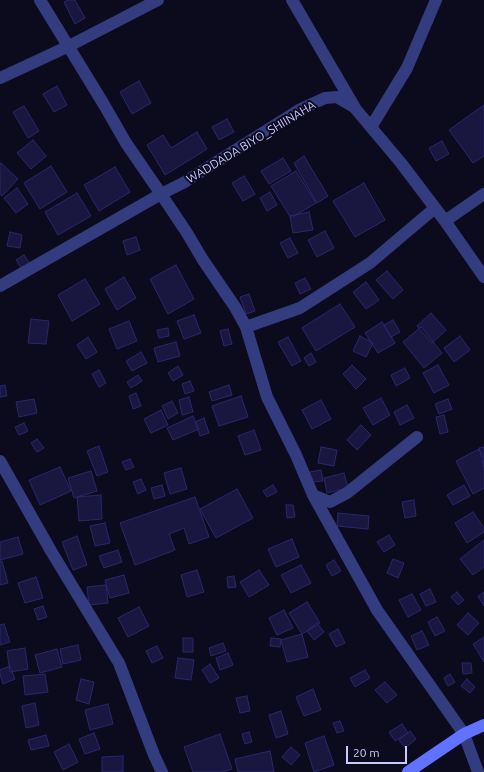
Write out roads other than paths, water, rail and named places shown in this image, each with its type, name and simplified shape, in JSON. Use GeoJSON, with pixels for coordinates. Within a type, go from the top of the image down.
{"type":"FeatureCollection","features":[{"type":"Feature","properties":{"kind":"street"},"geometry":{"type":"LineString","coordinates":[[40,0],[126,143],[235,306],[246,327],[267,397],[296,455],[313,495],[378,610],[464,734],[478,772]]}},
{"type":"Feature","properties":{"kind":"street"},"geometry":{"type":"LineString","coordinates":[[0,78],[69,46],[158,0]]}},
{"type":"Feature","properties":{"kind":"street"},"geometry":{"type":"LineString","coordinates":[[292,0],[354,107]]}},
{"type":"Feature","properties":{"kind":"street"},"geometry":{"type":"LineString","coordinates":[[371,127],[407,68],[436,0]]}},
{"type":"Feature","properties":{"kind":"street","name":"WADDADA BIYO_SHIINAHA"},"geometry":{"type":"LineString","coordinates":[[0,286],[161,194],[183,183],[299,110],[325,98],[337,97],[354,107],[401,163],[445,221],[484,277]]}},
{"type":"Feature","properties":{"kind":"street"},"geometry":{"type":"LineString","coordinates":[[445,221],[484,194]]}},
{"type":"Feature","properties":{"kind":"street"},"geometry":{"type":"LineString","coordinates":[[246,327],[300,308],[370,264],[435,208]]}},
{"type":"Feature","properties":{"kind":"street"},"geometry":{"type":"LineString","coordinates":[[313,495],[330,502],[347,493],[417,437]]}},
{"type":"Feature","properties":{"kind":"street"},"geometry":{"type":"LineString","coordinates":[[0,461],[51,551],[119,663],[154,755],[162,772]]}},
{"type":"Feature","properties":{"kind":"street"},"geometry":{"type":"LineString","coordinates":[[408,772],[464,734],[484,725]]}}]}
